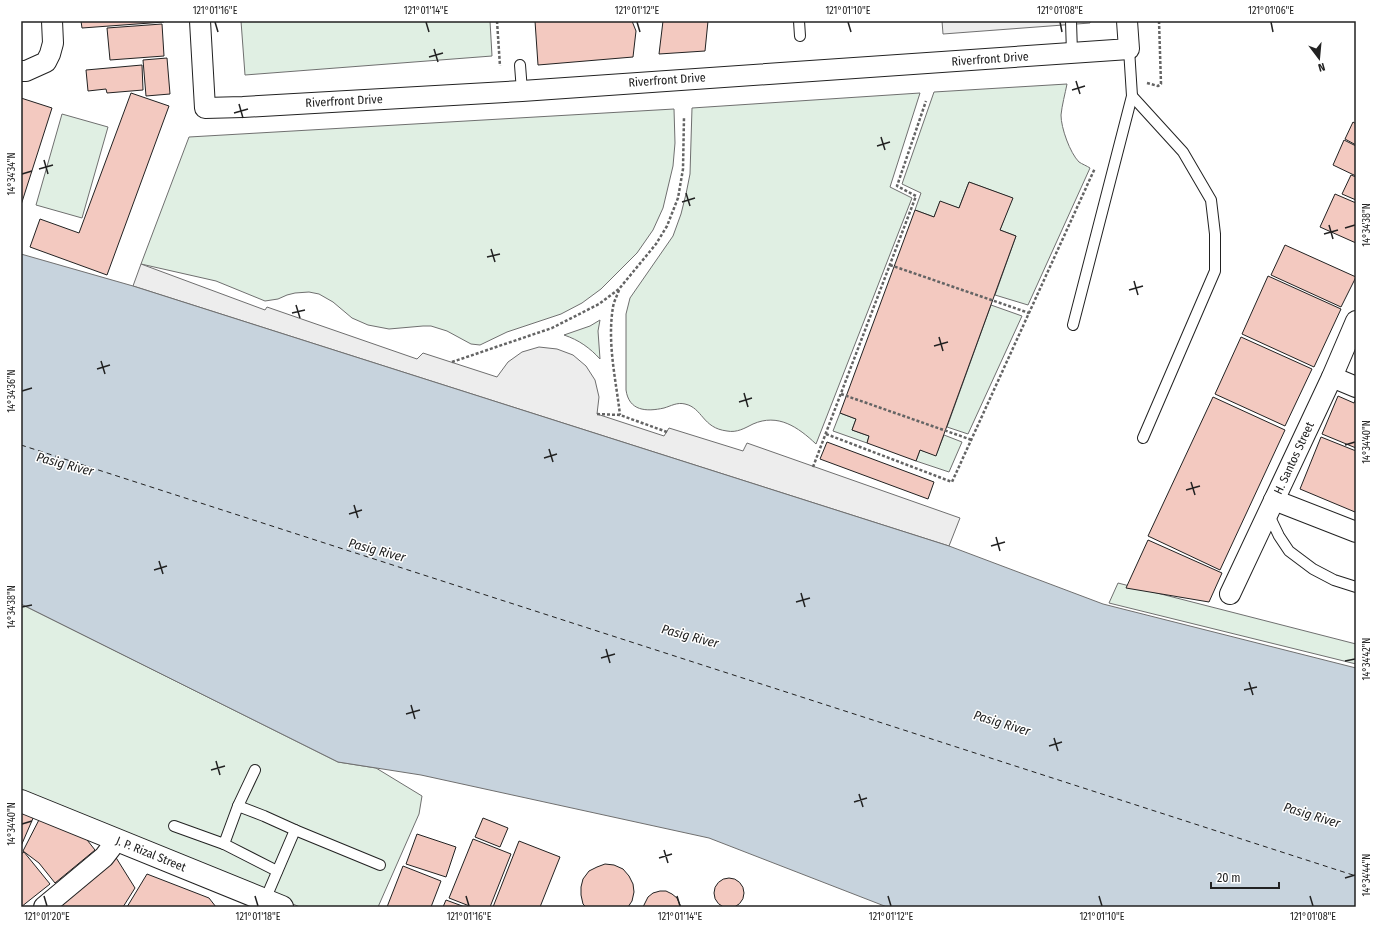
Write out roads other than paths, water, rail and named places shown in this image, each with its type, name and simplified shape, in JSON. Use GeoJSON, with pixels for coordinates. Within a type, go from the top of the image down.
{"type":"FeatureCollection","features":[{"type":"Feature","properties":{"kind":"street"},"geometry":{"type":"LineString","coordinates":[[21,71],[26,71],[46,62],[53,43],[52,21]]}},
{"type":"Feature","properties":{"kind":"street","name":"Riverfront Drive"},"geometry":{"type":"LineString","coordinates":[[200,21],[205,108],[522,91],[1129,49]]}},
{"type":"Feature","properties":{"kind":"street"},"geometry":{"type":"LineString","coordinates":[[1127,21],[1129,49]]}},
{"type":"Feature","properties":{"kind":"street","name":"H. Santos Street"},"geometry":{"type":"LineString","coordinates":[[1230,594],[1332,377],[1356,321]]}},
{"type":"Feature","properties":{"kind":"street"},"geometry":{"type":"LineString","coordinates":[[1332,377],[1356,387]]}},
{"type":"Feature","properties":{"kind":"street"},"geometry":{"type":"LineString","coordinates":[[1271,507],[1356,532]]}},
{"type":"Feature","properties":{"kind":"street","name":"J. P. Rizal Street"},"geometry":{"type":"LineString","coordinates":[[21,801],[273,904]]}},
{"type":"Feature","properties":{"kind":"street"},"geometry":{"type":"LineString","coordinates":[[44,907],[104,857],[117,840]]}},
{"type":"Feature","properties":{"kind":"lane"},"geometry":{"type":"LineString","coordinates":[[799,21],[800,36]]}},
{"type":"Feature","properties":{"kind":"lane"},"geometry":{"type":"LineString","coordinates":[[1071,21],[1072,54]]}},
{"type":"Feature","properties":{"kind":"lane"},"geometry":{"type":"LineString","coordinates":[[1073,325],[1132,96],[1129,49]]}},
{"type":"Feature","properties":{"kind":"lane"},"geometry":{"type":"LineString","coordinates":[[520,65],[522,91]]}},
{"type":"Feature","properties":{"kind":"lane"},"geometry":{"type":"LineString","coordinates":[[1132,96],[1183,152],[1211,200],[1215,234],[1215,271],[1143,438]]}},
{"type":"Feature","properties":{"kind":"lane"},"geometry":{"type":"LineString","coordinates":[[1271,507],[1279,536],[1289,551],[1313,569],[1334,580],[1356,587]]}},
{"type":"Feature","properties":{"kind":"lane"},"geometry":{"type":"LineString","coordinates":[[224,844],[238,806],[256,770]]}},
{"type":"Feature","properties":{"kind":"lane"},"geometry":{"type":"LineString","coordinates":[[238,806],[380,865]]}},
{"type":"Feature","properties":{"kind":"lane"},"geometry":{"type":"LineString","coordinates":[[174,826],[224,844],[277,872]]}},
{"type":"Feature","properties":{"kind":"lane"},"geometry":{"type":"LineString","coordinates":[[273,904],[277,872],[295,830]]}},
{"type":"Feature","properties":{"kind":"water","name":"Pasig River"},"geometry":{"type":"Polygon","coordinates":[[[21,254],[133,286],[949,546],[1103,604],[1356,668],[1356,907],[887,907],[709,838],[421,775],[338,762],[21,604],[21,254]]]}}]}
